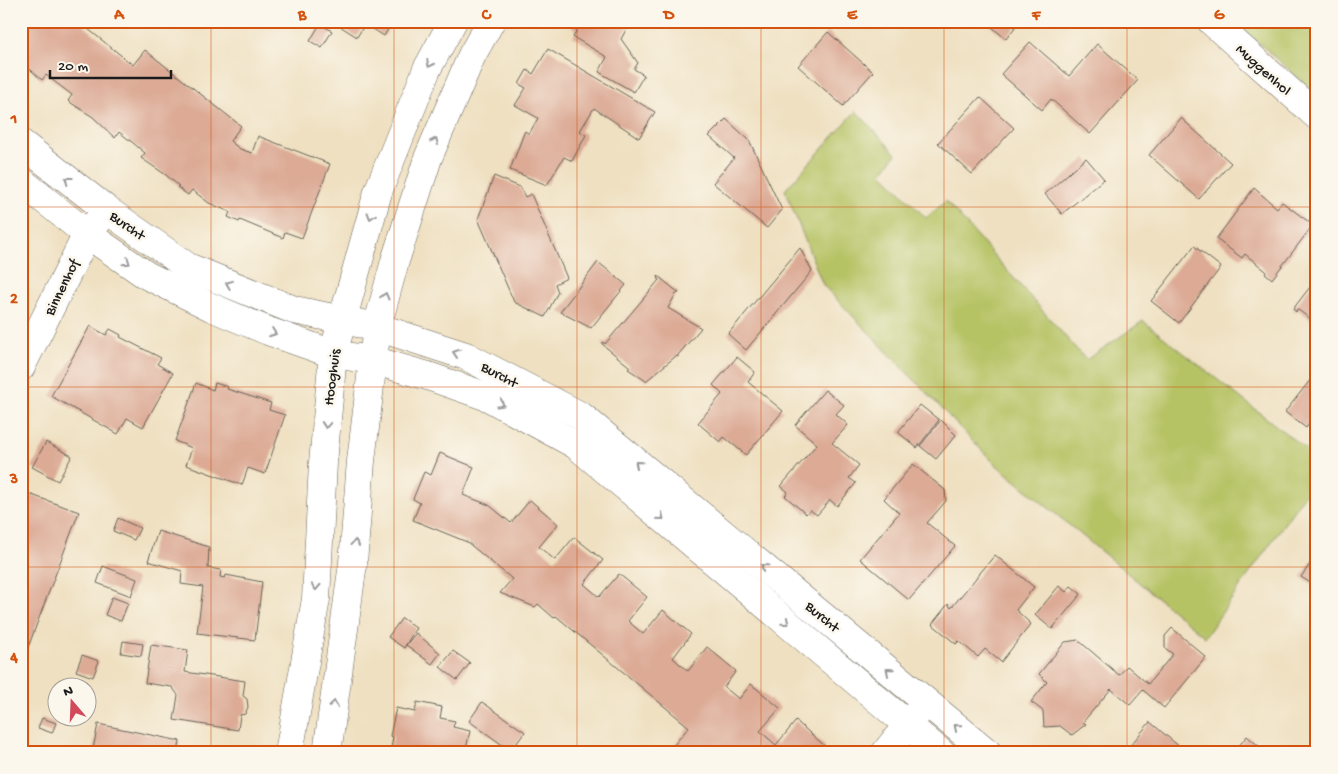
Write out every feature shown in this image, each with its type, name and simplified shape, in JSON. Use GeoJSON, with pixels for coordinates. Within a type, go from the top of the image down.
{"type":"FeatureCollection","features":[{"type":"Feature","properties":{"kind":"street","name":"Hooghuis"},"geometry":{"type":"LineString","coordinates":[[289,753],[316,599],[323,463],[333,354],[378,192],[427,69],[453,21]]}},
{"type":"Feature","properties":{"kind":"street"},"geometry":{"type":"LineString","coordinates":[[327,753],[353,563],[372,360],[377,327],[395,261],[428,158],[472,55],[491,21]]}},
{"type":"Feature","properties":{"kind":"street","name":"Muggenhol"},"geometry":{"type":"LineString","coordinates":[[1211,21],[1317,116]]}},
{"type":"Feature","properties":{"kind":"street","name":"Burcht"},"geometry":{"type":"LineString","coordinates":[[21,143],[107,210],[188,268],[294,310],[342,318],[377,327],[466,356],[581,416],[988,753]]}},
{"type":"Feature","properties":{"kind":"street","name":"Burcht"},"geometry":{"type":"LineString","coordinates":[[21,182],[87,234],[146,275],[211,307],[268,331],[333,354],[372,360],[428,376],[488,397],[576,446],[941,753]]}},
{"type":"Feature","properties":{"kind":"street","name":"Binnenhof"},"geometry":{"type":"LineString","coordinates":[[21,367],[87,234],[107,210]]}},
{"type":"Feature","properties":{"kind":"street"},"geometry":{"type":"LineString","coordinates":[[885,753],[927,702]]}},
{"type":"Feature","properties":{"kind":"green space"},"geometry":{"type":"Polygon","coordinates":[[[1234,21],[1317,21],[1317,84],[1311,89],[1234,21]]]}},
{"type":"Feature","properties":{"kind":"green space"},"geometry":{"type":"Polygon","coordinates":[[[856,111],[896,154],[882,173],[926,218],[946,201],[1086,360],[1143,321],[1317,458],[1317,477],[1205,637],[994,463],[823,285],[785,190],[856,111]]]}},
{"type":"Feature","properties":{"kind":"building"},"geometry":{"type":"Polygon","coordinates":[[[21,21],[78,21],[133,65],[145,50],[241,126],[230,141],[240,149],[252,153],[258,136],[330,164],[302,238],[285,232],[283,238],[240,220],[239,222],[228,217],[230,212],[209,203],[192,190],[188,195],[177,187],[179,186],[166,175],[141,158],[145,153],[132,142],[119,132],[115,138],[93,117],[68,101],[72,95],[46,75],[42,80],[21,61],[21,21]]]}},
{"type":"Feature","properties":{"kind":"building"},"geometry":{"type":"Polygon","coordinates":[[[332,21],[393,21],[384,36],[365,24],[357,37],[332,21]]]}},
{"type":"Feature","properties":{"kind":"building"},"geometry":{"type":"Polygon","coordinates":[[[568,21],[631,21],[621,39],[638,63],[634,69],[644,75],[634,92],[599,72],[607,57],[573,37],[577,30],[567,24],[568,21]]]}},
{"type":"Feature","properties":{"kind":"building"},"geometry":{"type":"Polygon","coordinates":[[[985,21],[1011,21],[1016,26],[1006,39],[985,21]]]}},
{"type":"Feature","properties":{"kind":"building"},"geometry":{"type":"Polygon","coordinates":[[[320,24],[332,31],[322,48],[310,41],[320,24]]]}},
{"type":"Feature","properties":{"kind":"building"},"geometry":{"type":"Polygon","coordinates":[[[828,32],[873,72],[843,106],[798,66],[828,32]]]}},
{"type":"Feature","properties":{"kind":"building"},"geometry":{"type":"Polygon","coordinates":[[[1030,42],[1069,76],[1097,44],[1138,80],[1090,134],[1051,99],[1042,110],[1001,74],[1030,42]]]}},
{"type":"Feature","properties":{"kind":"building"},"geometry":{"type":"Polygon","coordinates":[[[548,49],[655,112],[639,138],[594,108],[580,131],[586,135],[572,161],[564,157],[547,185],[510,170],[525,131],[529,134],[538,118],[515,105],[526,88],[519,84],[527,70],[533,74],[548,49]]]}},
{"type":"Feature","properties":{"kind":"building"},"geometry":{"type":"Polygon","coordinates":[[[980,97],[1014,128],[972,174],[938,143],[980,97]]]}},
{"type":"Feature","properties":{"kind":"building"},"geometry":{"type":"Polygon","coordinates":[[[1181,118],[1231,163],[1199,199],[1149,155],[1181,118]]]}},
{"type":"Feature","properties":{"kind":"building"},"geometry":{"type":"Polygon","coordinates":[[[726,119],[749,140],[782,210],[767,228],[713,183],[734,158],[709,136],[726,119]]]}},
{"type":"Feature","properties":{"kind":"building"},"geometry":{"type":"Polygon","coordinates":[[[1086,158],[1104,179],[1062,214],[1045,194],[1086,158]]]}},
{"type":"Feature","properties":{"kind":"building"},"geometry":{"type":"Polygon","coordinates":[[[494,176],[520,187],[525,197],[531,194],[567,278],[555,284],[558,292],[545,317],[514,302],[478,219],[494,176]]]}},
{"type":"Feature","properties":{"kind":"building"},"geometry":{"type":"Polygon","coordinates":[[[1254,188],[1277,208],[1282,202],[1313,225],[1272,279],[1265,273],[1266,271],[1245,254],[1242,258],[1216,239],[1254,188]]]}},
{"type":"Feature","properties":{"kind":"building"},"geometry":{"type":"Polygon","coordinates":[[[1194,246],[1221,267],[1179,323],[1151,301],[1194,246]]]}},
{"type":"Feature","properties":{"kind":"building"},"geometry":{"type":"Polygon","coordinates":[[[800,248],[812,271],[746,350],[728,334],[800,248]]]}},
{"type":"Feature","properties":{"kind":"building"},"geometry":{"type":"Polygon","coordinates":[[[598,262],[626,285],[591,328],[560,312],[598,262]]]}},
{"type":"Feature","properties":{"kind":"building"},"geometry":{"type":"Polygon","coordinates":[[[658,276],[679,293],[676,294],[668,308],[701,328],[678,357],[676,356],[646,381],[628,369],[630,367],[602,344],[603,342],[605,344],[659,280],[658,276]]]}},
{"type":"Feature","properties":{"kind":"building"},"geometry":{"type":"Polygon","coordinates":[[[1317,278],[1317,324],[1297,309],[1296,312],[1293,309],[1317,278]]]}},
{"type":"Feature","properties":{"kind":"building"},"geometry":{"type":"Polygon","coordinates":[[[90,326],[106,335],[110,329],[121,335],[120,337],[161,358],[157,364],[173,373],[143,427],[127,418],[118,434],[51,396],[90,326]]]}},
{"type":"Feature","properties":{"kind":"building"},"geometry":{"type":"Polygon","coordinates":[[[737,357],[755,372],[748,382],[783,411],[746,455],[724,437],[720,442],[698,423],[722,394],[713,385],[737,357]]]}},
{"type":"Feature","properties":{"kind":"building"},"geometry":{"type":"Polygon","coordinates":[[[1315,374],[1317,414],[1306,428],[1285,412],[1315,374]]]}},
{"type":"Feature","properties":{"kind":"building"},"geometry":{"type":"Polygon","coordinates":[[[196,383],[213,390],[215,383],[228,387],[227,389],[271,403],[269,410],[285,415],[265,474],[248,468],[242,485],[186,465],[192,448],[175,441],[196,383]]]}},
{"type":"Feature","properties":{"kind":"building"},"geometry":{"type":"Polygon","coordinates":[[[825,390],[844,405],[836,414],[848,425],[832,443],[859,465],[849,478],[856,483],[837,506],[830,500],[817,515],[810,510],[806,514],[785,496],[788,492],[781,486],[817,444],[795,425],[825,390]]]}},
{"type":"Feature","properties":{"kind":"building"},"geometry":{"type":"Polygon","coordinates":[[[920,405],[939,420],[917,448],[898,432],[920,405]]]}},
{"type":"Feature","properties":{"kind":"building"},"geometry":{"type":"Polygon","coordinates":[[[941,420],[956,435],[936,459],[920,446],[941,420]]]}},
{"type":"Feature","properties":{"kind":"building"},"geometry":{"type":"Polygon","coordinates":[[[46,442],[72,456],[58,481],[32,467],[46,442]]]}},
{"type":"Feature","properties":{"kind":"building"},"geometry":{"type":"Polygon","coordinates":[[[440,453],[474,467],[463,495],[489,505],[511,523],[530,500],[558,524],[539,547],[555,560],[574,537],[603,560],[584,584],[599,597],[619,574],[647,597],[628,621],[643,634],[663,610],[691,634],[673,658],[688,671],[707,647],[736,671],[724,687],[739,699],[751,684],[780,708],[760,731],[776,745],[796,721],[825,746],[819,753],[681,753],[673,746],[689,727],[556,616],[554,618],[538,604],[535,607],[500,593],[512,579],[467,542],[413,520],[420,503],[413,499],[424,472],[431,475],[440,453]]]}},
{"type":"Feature","properties":{"kind":"building"},"geometry":{"type":"Polygon","coordinates":[[[913,464],[945,490],[946,501],[927,523],[955,546],[909,600],[860,559],[899,513],[884,499],[913,464]]]}},
{"type":"Feature","properties":{"kind":"building"},"geometry":{"type":"Polygon","coordinates":[[[21,491],[79,512],[21,666],[21,519],[26,507],[21,505],[21,491]]]}},
{"type":"Feature","properties":{"kind":"building"},"geometry":{"type":"Polygon","coordinates":[[[118,518],[140,528],[134,540],[113,531],[118,518]]]}},
{"type":"Feature","properties":{"kind":"building"},"geometry":{"type":"Polygon","coordinates":[[[158,531],[209,547],[208,568],[221,570],[220,577],[225,578],[226,575],[262,582],[255,640],[197,633],[203,587],[181,584],[182,571],[148,561],[158,531]]]}},
{"type":"Feature","properties":{"kind":"building"},"geometry":{"type":"Polygon","coordinates":[[[1317,554],[1317,587],[1301,577],[1317,554]]]}},
{"type":"Feature","properties":{"kind":"building"},"geometry":{"type":"Polygon","coordinates":[[[995,555],[1034,587],[1016,610],[1031,624],[1001,662],[985,649],[978,657],[959,641],[956,644],[932,624],[948,604],[951,608],[995,555]]]}},
{"type":"Feature","properties":{"kind":"building"},"geometry":{"type":"Polygon","coordinates":[[[103,566],[137,579],[131,596],[97,583],[103,566]]]}},
{"type":"Feature","properties":{"kind":"building"},"geometry":{"type":"Polygon","coordinates":[[[1059,586],[1066,592],[1071,586],[1081,594],[1052,629],[1035,615],[1059,586]]]}},
{"type":"Feature","properties":{"kind":"building"},"geometry":{"type":"Polygon","coordinates":[[[112,597],[128,603],[121,621],[105,615],[112,597]]]}},
{"type":"Feature","properties":{"kind":"building"},"geometry":{"type":"Polygon","coordinates":[[[402,618],[416,628],[404,648],[388,637],[402,618]]]}},
{"type":"Feature","properties":{"kind":"building"},"geometry":{"type":"Polygon","coordinates":[[[1172,628],[1206,657],[1164,708],[1143,690],[1130,705],[1111,689],[1083,722],[1086,724],[1072,735],[1060,726],[1044,727],[1043,711],[1031,702],[1047,682],[1039,674],[1065,642],[1078,640],[1119,675],[1127,666],[1148,684],[1173,654],[1165,648],[1165,636],[1172,628]]]}},
{"type":"Feature","properties":{"kind":"building"},"geometry":{"type":"Polygon","coordinates":[[[416,633],[440,653],[432,664],[406,645],[416,633]]]}},
{"type":"Feature","properties":{"kind":"building"},"geometry":{"type":"Polygon","coordinates":[[[123,641],[143,644],[141,656],[121,653],[123,641]]]}},
{"type":"Feature","properties":{"kind":"building"},"geometry":{"type":"Polygon","coordinates":[[[151,645],[188,650],[185,672],[245,681],[243,696],[247,699],[248,707],[245,714],[240,715],[238,730],[174,720],[178,695],[172,687],[145,683],[151,645]]]}},
{"type":"Feature","properties":{"kind":"building"},"geometry":{"type":"Polygon","coordinates":[[[453,651],[470,663],[457,680],[440,667],[453,651]]]}},
{"type":"Feature","properties":{"kind":"building"},"geometry":{"type":"Polygon","coordinates":[[[82,655],[99,661],[93,676],[76,671],[82,655]]]}},
{"type":"Feature","properties":{"kind":"building"},"geometry":{"type":"Polygon","coordinates":[[[417,702],[442,707],[440,718],[455,721],[453,727],[470,731],[465,753],[390,753],[393,737],[390,736],[396,708],[415,712],[417,702]]]}},
{"type":"Feature","properties":{"kind":"building"},"geometry":{"type":"Polygon","coordinates":[[[482,702],[525,732],[511,751],[469,721],[482,702]]]}},
{"type":"Feature","properties":{"kind":"building"},"geometry":{"type":"Polygon","coordinates":[[[42,718],[48,720],[48,726],[55,726],[52,733],[38,728],[42,718]]]}},
{"type":"Feature","properties":{"kind":"building"},"geometry":{"type":"Polygon","coordinates":[[[1150,722],[1187,753],[1124,753],[1150,722]]]}},
{"type":"Feature","properties":{"kind":"building"},"geometry":{"type":"Polygon","coordinates":[[[98,724],[180,741],[178,753],[113,753],[93,749],[98,724]]]}},
{"type":"Feature","properties":{"kind":"building"},"geometry":{"type":"Polygon","coordinates":[[[1247,736],[1267,753],[1233,753],[1247,736]]]}}]}
